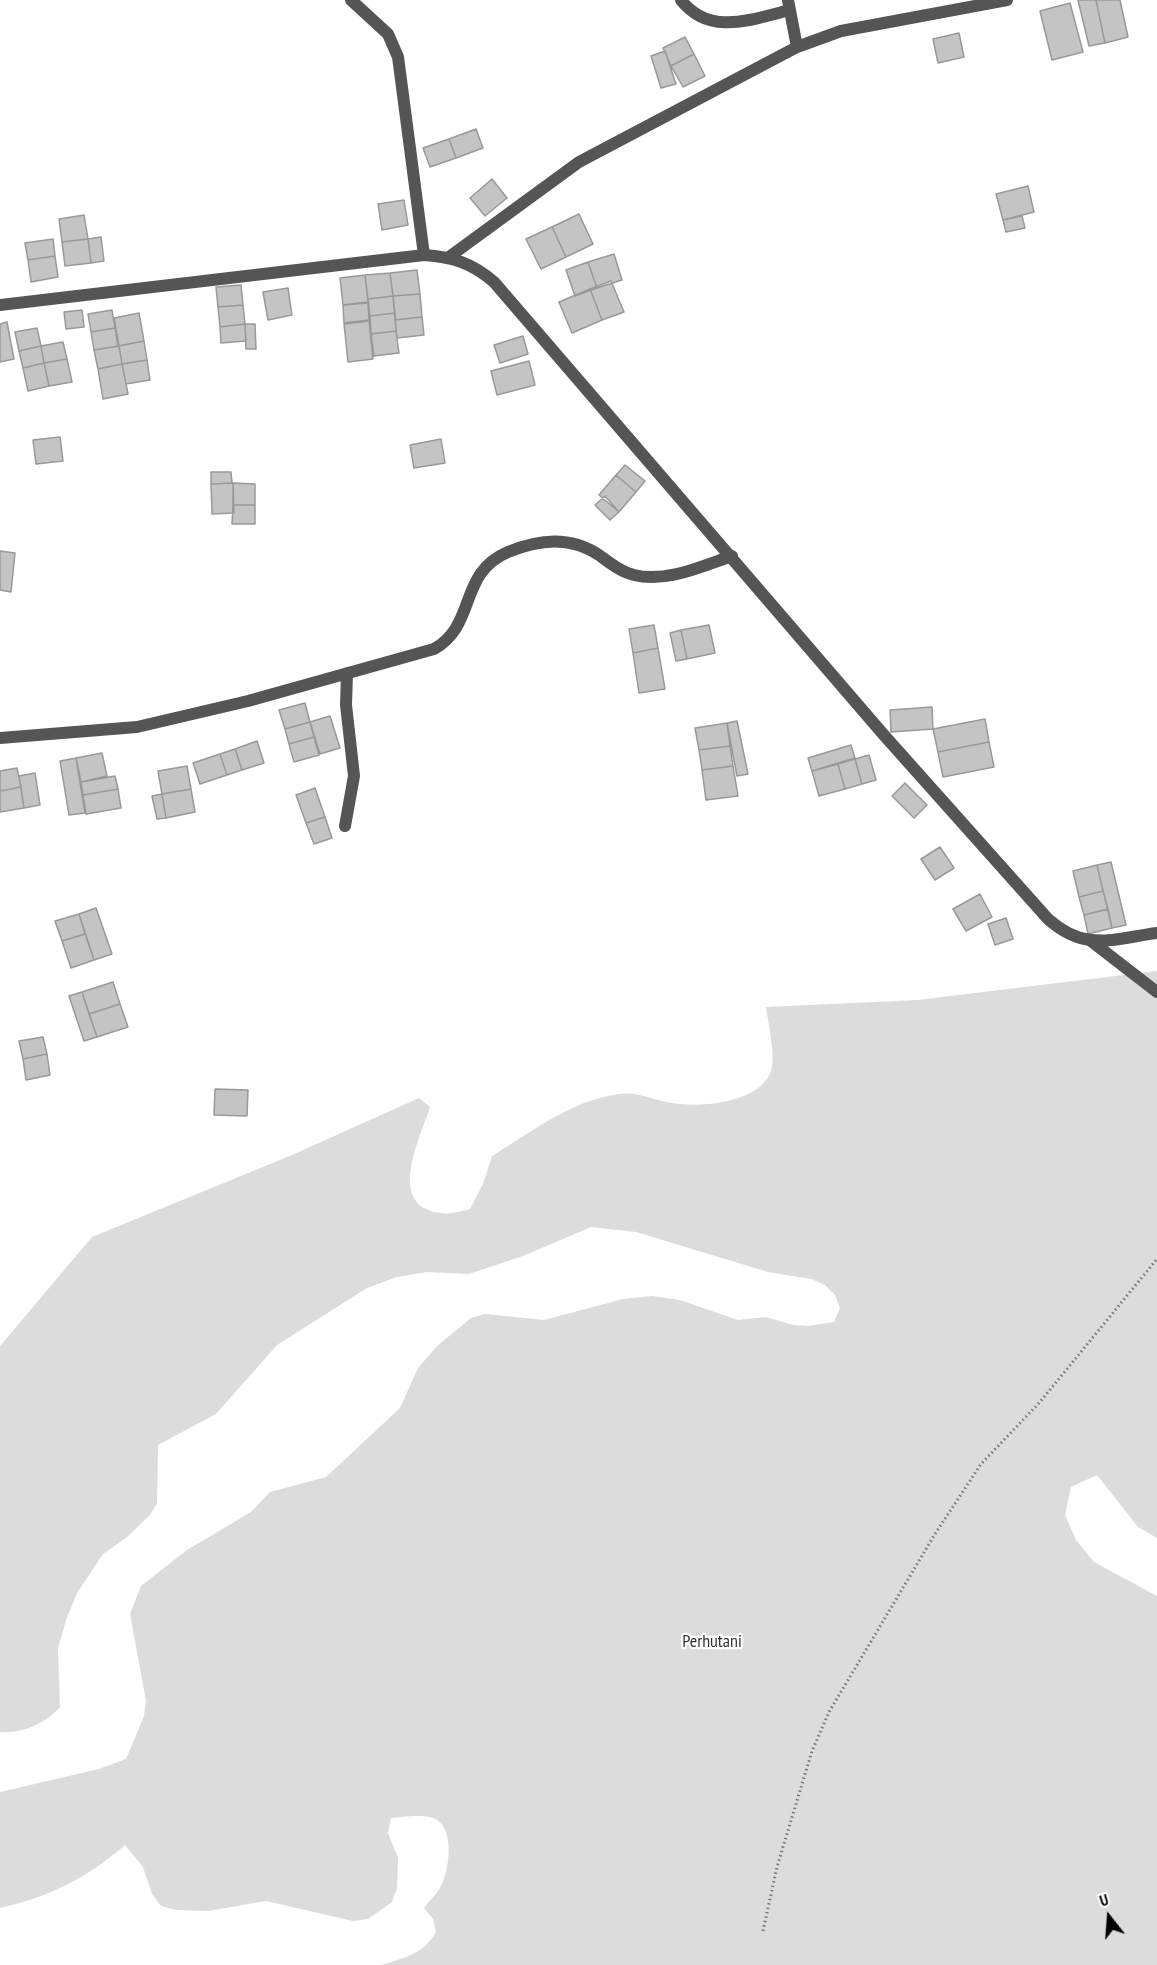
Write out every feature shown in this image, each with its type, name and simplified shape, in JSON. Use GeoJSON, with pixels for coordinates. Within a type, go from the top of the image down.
{"type":"FeatureCollection","features":[{"type":"Feature","properties":{"kind":"street"},"geometry":{"type":"LineString","coordinates":[[351,0],[388,34],[398,57],[424,255]]}},
{"type":"Feature","properties":{"kind":"street"},"geometry":{"type":"LineString","coordinates":[[681,0],[699,17],[713,23],[729,24],[789,5],[797,47]]}},
{"type":"Feature","properties":{"kind":"street"},"geometry":{"type":"LineString","coordinates":[[449,257],[579,162],[797,47],[841,31],[1007,0]]}},
{"type":"Feature","properties":{"kind":"street"},"geometry":{"type":"LineString","coordinates":[[0,305],[424,255],[449,257],[474,267],[494,282],[732,556],[883,735],[1048,919],[1075,938],[1091,941],[1157,933]]}},
{"type":"Feature","properties":{"kind":"street"},"geometry":{"type":"LineString","coordinates":[[0,738],[137,727],[248,701],[434,649],[447,641],[457,628],[477,575],[490,562],[508,552],[530,545],[562,540],[577,543],[621,570],[635,575],[654,577],[675,574],[732,556]]}},
{"type":"Feature","properties":{"kind":"street"},"geometry":{"type":"LineString","coordinates":[[345,826],[354,776],[346,705],[347,674]]}},
{"type":"Feature","properties":{"kind":"street"},"geometry":{"type":"LineString","coordinates":[[1091,941],[1157,992]]}},
{"type":"Feature","properties":{"kind":"path"},"geometry":{"type":"LineString","coordinates":[[763,1931],[780,1856],[812,1751],[829,1712],[935,1534],[981,1464],[1040,1402],[1157,1258]]}},
{"type":"Feature","properties":{"kind":"green space","name":"Perhutani"},"geometry":{"type":"Polygon","coordinates":[[[1157,971],[1157,1538],[1138,1527],[1097,1475],[1071,1487],[1065,1515],[1076,1540],[1094,1562],[1157,1596],[1157,1965],[381,1965],[419,1950],[436,1932],[433,1919],[424,1908],[444,1879],[449,1852],[448,1842],[443,1826],[437,1820],[421,1816],[391,1818],[388,1833],[398,1858],[397,1888],[392,1902],[368,1919],[353,1921],[266,1901],[208,1911],[176,1910],[161,1906],[152,1894],[143,1867],[125,1845],[82,1877],[67,1885],[35,1898],[0,1908],[0,1792],[99,1769],[126,1759],[144,1716],[146,1701],[130,1614],[141,1586],[187,1550],[251,1512],[270,1492],[326,1477],[400,1408],[418,1368],[437,1346],[471,1318],[485,1314],[544,1320],[623,1299],[652,1296],[680,1300],[738,1320],[766,1317],[793,1325],[808,1326],[834,1322],[840,1308],[835,1295],[825,1285],[811,1279],[768,1272],[636,1232],[591,1227],[523,1256],[469,1274],[427,1272],[397,1277],[367,1288],[277,1345],[216,1414],[158,1445],[157,1504],[149,1516],[127,1537],[103,1554],[77,1593],[66,1620],[58,1649],[60,1707],[48,1718],[33,1726],[17,1731],[0,1732],[0,1346],[92,1237],[292,1155],[419,1098],[430,1107],[412,1160],[410,1175],[415,1200],[424,1208],[436,1212],[464,1211],[470,1209],[483,1184],[492,1156],[568,1110],[602,1097],[626,1093],[666,1102],[698,1105],[728,1101],[755,1090],[765,1082],[772,1065],[766,1007],[917,1000],[1157,971]]]}},
{"type":"Feature","properties":{"kind":"building"},"geometry":{"type":"Polygon","coordinates":[[[1078,0],[1096,0],[1105,43],[1089,46],[1078,0]]]}},
{"type":"Feature","properties":{"kind":"building"},"geometry":{"type":"Polygon","coordinates":[[[1096,0],[1120,0],[1128,37],[1105,43],[1096,0]]]}},
{"type":"Feature","properties":{"kind":"building"},"geometry":{"type":"Polygon","coordinates":[[[1070,3],[1083,52],[1052,60],[1040,11],[1070,3]]]}},
{"type":"Feature","properties":{"kind":"building"},"geometry":{"type":"Polygon","coordinates":[[[959,33],[964,57],[938,63],[933,39],[959,33]]]}},
{"type":"Feature","properties":{"kind":"building"},"geometry":{"type":"Polygon","coordinates":[[[685,37],[694,54],[671,66],[663,48],[685,37]]]}},
{"type":"Feature","properties":{"kind":"building"},"geometry":{"type":"Polygon","coordinates":[[[665,51],[676,84],[661,88],[651,56],[665,51]]]}},
{"type":"Feature","properties":{"kind":"building"},"geometry":{"type":"Polygon","coordinates":[[[694,54],[705,76],[683,87],[671,66],[694,54]]]}},
{"type":"Feature","properties":{"kind":"building"},"geometry":{"type":"Polygon","coordinates":[[[476,129],[483,148],[456,158],[449,139],[476,129]]]}},
{"type":"Feature","properties":{"kind":"building"},"geometry":{"type":"Polygon","coordinates":[[[449,139],[456,158],[430,167],[423,148],[449,139]]]}},
{"type":"Feature","properties":{"kind":"building"},"geometry":{"type":"Polygon","coordinates":[[[492,179],[507,198],[485,216],[470,198],[492,179]]]}},
{"type":"Feature","properties":{"kind":"building"},"geometry":{"type":"Polygon","coordinates":[[[1028,186],[1034,212],[1003,220],[996,194],[1028,186]]]}},
{"type":"Feature","properties":{"kind":"building"},"geometry":{"type":"Polygon","coordinates":[[[404,200],[408,225],[382,230],[378,204],[404,200]]]}},
{"type":"Feature","properties":{"kind":"building"},"geometry":{"type":"Polygon","coordinates":[[[579,214],[593,244],[566,257],[552,227],[579,214]]]}},
{"type":"Feature","properties":{"kind":"building"},"geometry":{"type":"Polygon","coordinates":[[[84,215],[88,239],[62,242],[59,219],[84,215]]]}},
{"type":"Feature","properties":{"kind":"building"},"geometry":{"type":"Polygon","coordinates":[[[1022,216],[1025,228],[1006,232],[1003,220],[1022,216]]]}},
{"type":"Feature","properties":{"kind":"building"},"geometry":{"type":"Polygon","coordinates":[[[552,227],[566,257],[541,269],[526,239],[552,227]]]}},
{"type":"Feature","properties":{"kind":"building"},"geometry":{"type":"Polygon","coordinates":[[[101,237],[104,261],[91,263],[88,239],[101,237]]]}},
{"type":"Feature","properties":{"kind":"building"},"geometry":{"type":"Polygon","coordinates":[[[53,239],[55,256],[28,260],[25,243],[53,239]]]}},
{"type":"Feature","properties":{"kind":"building"},"geometry":{"type":"Polygon","coordinates":[[[88,239],[91,263],[65,266],[62,242],[88,239]]]}},
{"type":"Feature","properties":{"kind":"building"},"geometry":{"type":"Polygon","coordinates":[[[614,254],[622,280],[597,288],[588,262],[614,254]]]}},
{"type":"Feature","properties":{"kind":"building"},"geometry":{"type":"Polygon","coordinates":[[[55,256],[58,277],[31,282],[28,260],[55,256]]]}},
{"type":"Feature","properties":{"kind":"building"},"geometry":{"type":"Polygon","coordinates":[[[588,262],[597,288],[575,296],[566,270],[588,262]]]}},
{"type":"Feature","properties":{"kind":"building"},"geometry":{"type":"Polygon","coordinates":[[[417,270],[420,294],[393,296],[390,273],[417,270]]]}},
{"type":"Feature","properties":{"kind":"building"},"geometry":{"type":"Polygon","coordinates":[[[390,273],[393,296],[368,299],[365,275],[390,273]]]}},
{"type":"Feature","properties":{"kind":"building"},"geometry":{"type":"Polygon","coordinates":[[[365,275],[368,302],[343,305],[340,278],[365,275]]]}},
{"type":"Feature","properties":{"kind":"building"},"geometry":{"type":"Polygon","coordinates":[[[611,281],[624,312],[602,320],[590,289],[611,281]]]}},
{"type":"Feature","properties":{"kind":"building"},"geometry":{"type":"Polygon","coordinates":[[[241,285],[243,305],[218,307],[216,287],[241,285]]]}},
{"type":"Feature","properties":{"kind":"building"},"geometry":{"type":"Polygon","coordinates":[[[288,288],[292,315],[268,320],[263,292],[288,288]]]}},
{"type":"Feature","properties":{"kind":"building"},"geometry":{"type":"Polygon","coordinates":[[[590,289],[602,320],[572,333],[559,302],[590,289]]]}},
{"type":"Feature","properties":{"kind":"building"},"geometry":{"type":"Polygon","coordinates":[[[420,294],[422,317],[395,320],[393,296],[420,294]]]}},
{"type":"Feature","properties":{"kind":"building"},"geometry":{"type":"Polygon","coordinates":[[[393,296],[395,313],[370,316],[368,299],[393,296]]]}},
{"type":"Feature","properties":{"kind":"building"},"geometry":{"type":"Polygon","coordinates":[[[368,303],[369,320],[344,323],[343,305],[368,303]]]}},
{"type":"Feature","properties":{"kind":"building"},"geometry":{"type":"Polygon","coordinates":[[[243,305],[245,324],[220,327],[218,307],[243,305]]]}},
{"type":"Feature","properties":{"kind":"building"},"geometry":{"type":"Polygon","coordinates":[[[82,310],[84,327],[66,329],[64,312],[82,310]]]}},
{"type":"Feature","properties":{"kind":"building"},"geometry":{"type":"Polygon","coordinates":[[[112,310],[115,328],[91,332],[88,314],[112,310]]]}},
{"type":"Feature","properties":{"kind":"building"},"geometry":{"type":"Polygon","coordinates":[[[139,313],[144,341],[119,346],[114,318],[139,313]]]}},
{"type":"Feature","properties":{"kind":"building"},"geometry":{"type":"Polygon","coordinates":[[[395,313],[396,331],[371,334],[370,316],[395,313]]]}},
{"type":"Feature","properties":{"kind":"building"},"geometry":{"type":"Polygon","coordinates":[[[422,317],[424,335],[397,338],[395,320],[422,317]]]}},
{"type":"Feature","properties":{"kind":"building"},"geometry":{"type":"Polygon","coordinates":[[[369,321],[373,359],[348,362],[344,324],[369,321]]]}},
{"type":"Feature","properties":{"kind":"building"},"geometry":{"type":"Polygon","coordinates":[[[7,322],[14,359],[0,362],[0,324],[7,322]]]}},
{"type":"Feature","properties":{"kind":"building"},"geometry":{"type":"Polygon","coordinates":[[[245,324],[255,324],[256,349],[246,349],[245,324]]]}},
{"type":"Feature","properties":{"kind":"building"},"geometry":{"type":"Polygon","coordinates":[[[245,324],[246,341],[221,343],[220,327],[245,324]]]}},
{"type":"Feature","properties":{"kind":"building"},"geometry":{"type":"Polygon","coordinates":[[[37,328],[41,346],[19,351],[15,332],[37,328]]]}},
{"type":"Feature","properties":{"kind":"building"},"geometry":{"type":"Polygon","coordinates":[[[115,328],[118,346],[94,350],[91,332],[115,328]]]}},
{"type":"Feature","properties":{"kind":"building"},"geometry":{"type":"Polygon","coordinates":[[[396,331],[399,353],[374,356],[371,334],[396,331]]]}},
{"type":"Feature","properties":{"kind":"building"},"geometry":{"type":"Polygon","coordinates":[[[523,336],[528,354],[500,363],[494,345],[523,336]]]}},
{"type":"Feature","properties":{"kind":"building"},"geometry":{"type":"Polygon","coordinates":[[[144,341],[147,360],[122,364],[119,346],[144,341]]]}},
{"type":"Feature","properties":{"kind":"building"},"geometry":{"type":"Polygon","coordinates":[[[63,342],[67,359],[44,363],[41,346],[63,342]]]}},
{"type":"Feature","properties":{"kind":"building"},"geometry":{"type":"Polygon","coordinates":[[[41,346],[44,363],[23,368],[19,351],[41,346]]]}},
{"type":"Feature","properties":{"kind":"building"},"geometry":{"type":"Polygon","coordinates":[[[119,346],[122,364],[98,369],[94,350],[119,346]]]}},
{"type":"Feature","properties":{"kind":"building"},"geometry":{"type":"Polygon","coordinates":[[[67,359],[72,382],[49,386],[44,363],[67,359]]]}},
{"type":"Feature","properties":{"kind":"building"},"geometry":{"type":"Polygon","coordinates":[[[147,360],[150,380],[126,384],[122,364],[147,360]]]}},
{"type":"Feature","properties":{"kind":"building"},"geometry":{"type":"Polygon","coordinates":[[[529,361],[535,385],[497,395],[491,371],[529,361]]]}},
{"type":"Feature","properties":{"kind":"building"},"geometry":{"type":"Polygon","coordinates":[[[44,363],[49,386],[28,391],[23,368],[44,363]]]}},
{"type":"Feature","properties":{"kind":"building"},"geometry":{"type":"Polygon","coordinates":[[[122,364],[128,394],[103,399],[98,369],[122,364]]]}},
{"type":"Feature","properties":{"kind":"building"},"geometry":{"type":"Polygon","coordinates":[[[60,437],[63,461],[36,464],[33,440],[60,437]]]}},
{"type":"Feature","properties":{"kind":"building"},"geometry":{"type":"Polygon","coordinates":[[[441,439],[445,463],[414,468],[410,445],[441,439]]]}},
{"type":"Feature","properties":{"kind":"building"},"geometry":{"type":"Polygon","coordinates":[[[625,465],[645,481],[636,492],[616,475],[625,465]]]}},
{"type":"Feature","properties":{"kind":"building"},"geometry":{"type":"Polygon","coordinates":[[[211,472],[231,472],[232,483],[211,484],[211,472]]]}},
{"type":"Feature","properties":{"kind":"building"},"geometry":{"type":"Polygon","coordinates":[[[616,475],[636,492],[619,512],[599,495],[616,475]]]}},
{"type":"Feature","properties":{"kind":"building"},"geometry":{"type":"Polygon","coordinates":[[[233,483],[234,513],[212,514],[211,484],[233,483]]]}},
{"type":"Feature","properties":{"kind":"building"},"geometry":{"type":"Polygon","coordinates":[[[233,483],[255,484],[255,505],[233,505],[233,483]]]}},
{"type":"Feature","properties":{"kind":"building"},"geometry":{"type":"Polygon","coordinates":[[[605,496],[619,512],[610,520],[595,505],[605,496]]]}},
{"type":"Feature","properties":{"kind":"building"},"geometry":{"type":"Polygon","coordinates":[[[233,505],[255,505],[255,524],[232,524],[233,505]]]}},
{"type":"Feature","properties":{"kind":"building"},"geometry":{"type":"Polygon","coordinates":[[[0,551],[15,553],[11,592],[0,590],[0,551]]]}},
{"type":"Feature","properties":{"kind":"building"},"geometry":{"type":"Polygon","coordinates":[[[654,625],[658,648],[633,653],[629,629],[654,625]]]}},
{"type":"Feature","properties":{"kind":"building"},"geometry":{"type":"Polygon","coordinates":[[[709,625],[715,653],[687,659],[681,630],[709,625]]]}},
{"type":"Feature","properties":{"kind":"building"},"geometry":{"type":"Polygon","coordinates":[[[681,630],[687,659],[676,661],[670,633],[681,630]]]}},
{"type":"Feature","properties":{"kind":"building"},"geometry":{"type":"Polygon","coordinates":[[[658,648],[665,689],[639,693],[633,653],[658,648]]]}},
{"type":"Feature","properties":{"kind":"building"},"geometry":{"type":"Polygon","coordinates":[[[305,703],[310,722],[285,729],[279,710],[305,703]]]}},
{"type":"Feature","properties":{"kind":"building"},"geometry":{"type":"Polygon","coordinates":[[[932,707],[933,729],[891,732],[890,710],[932,707]]]}},
{"type":"Feature","properties":{"kind":"building"},"geometry":{"type":"Polygon","coordinates":[[[330,716],[340,748],[320,754],[310,722],[330,716]]]}},
{"type":"Feature","properties":{"kind":"building"},"geometry":{"type":"Polygon","coordinates":[[[985,719],[989,742],[938,752],[933,729],[985,719]]]}},
{"type":"Feature","properties":{"kind":"building"},"geometry":{"type":"Polygon","coordinates":[[[737,721],[748,774],[737,776],[727,723],[737,721]]]}},
{"type":"Feature","properties":{"kind":"building"},"geometry":{"type":"Polygon","coordinates":[[[310,722],[314,737],[289,744],[285,729],[310,722]]]}},
{"type":"Feature","properties":{"kind":"building"},"geometry":{"type":"Polygon","coordinates":[[[727,723],[730,746],[699,750],[695,728],[727,723]]]}},
{"type":"Feature","properties":{"kind":"building"},"geometry":{"type":"Polygon","coordinates":[[[314,737],[319,755],[294,762],[289,744],[314,737]]]}},
{"type":"Feature","properties":{"kind":"building"},"geometry":{"type":"Polygon","coordinates":[[[257,741],[264,763],[242,770],[235,749],[257,741]]]}},
{"type":"Feature","properties":{"kind":"building"},"geometry":{"type":"Polygon","coordinates":[[[989,742],[994,767],[943,777],[938,752],[989,742]]]}},
{"type":"Feature","properties":{"kind":"building"},"geometry":{"type":"Polygon","coordinates":[[[851,745],[855,758],[812,771],[808,758],[851,745]]]}},
{"type":"Feature","properties":{"kind":"building"},"geometry":{"type":"Polygon","coordinates":[[[730,746],[733,766],[702,770],[699,750],[730,746]]]}},
{"type":"Feature","properties":{"kind":"building"},"geometry":{"type":"Polygon","coordinates":[[[235,749],[242,770],[227,775],[220,754],[235,749]]]}},
{"type":"Feature","properties":{"kind":"building"},"geometry":{"type":"Polygon","coordinates":[[[102,753],[107,776],[81,782],[76,758],[102,753]]]}},
{"type":"Feature","properties":{"kind":"building"},"geometry":{"type":"Polygon","coordinates":[[[220,754],[227,775],[200,784],[193,763],[220,754]]]}},
{"type":"Feature","properties":{"kind":"building"},"geometry":{"type":"Polygon","coordinates":[[[869,755],[876,780],[862,784],[855,759],[869,755]]]}},
{"type":"Feature","properties":{"kind":"building"},"geometry":{"type":"Polygon","coordinates":[[[76,758],[85,813],[69,815],[60,761],[76,758]]]}},
{"type":"Feature","properties":{"kind":"building"},"geometry":{"type":"Polygon","coordinates":[[[855,759],[862,784],[845,789],[838,764],[855,759]]]}},
{"type":"Feature","properties":{"kind":"building"},"geometry":{"type":"Polygon","coordinates":[[[838,764],[845,789],[819,796],[812,771],[838,764]]]}},
{"type":"Feature","properties":{"kind":"building"},"geometry":{"type":"Polygon","coordinates":[[[187,766],[191,789],[162,794],[158,771],[187,766]]]}},
{"type":"Feature","properties":{"kind":"building"},"geometry":{"type":"Polygon","coordinates":[[[733,766],[738,796],[706,800],[702,770],[733,766]]]}},
{"type":"Feature","properties":{"kind":"building"},"geometry":{"type":"Polygon","coordinates":[[[17,768],[21,787],[0,791],[0,771],[17,768]]]}},
{"type":"Feature","properties":{"kind":"building"},"geometry":{"type":"Polygon","coordinates":[[[35,773],[40,805],[24,808],[19,776],[35,773]]]}},
{"type":"Feature","properties":{"kind":"building"},"geometry":{"type":"Polygon","coordinates":[[[115,776],[118,789],[83,795],[81,782],[115,776]]]}},
{"type":"Feature","properties":{"kind":"building"},"geometry":{"type":"Polygon","coordinates":[[[905,783],[927,805],[914,818],[892,796],[905,783]]]}},
{"type":"Feature","properties":{"kind":"building"},"geometry":{"type":"Polygon","coordinates":[[[21,787],[24,808],[0,812],[0,791],[21,787]]]}},
{"type":"Feature","properties":{"kind":"building"},"geometry":{"type":"Polygon","coordinates":[[[315,788],[325,817],[306,823],[296,795],[315,788]]]}},
{"type":"Feature","properties":{"kind":"building"},"geometry":{"type":"Polygon","coordinates":[[[118,789],[121,808],[86,814],[83,795],[118,789]]]}},
{"type":"Feature","properties":{"kind":"building"},"geometry":{"type":"Polygon","coordinates":[[[191,789],[195,812],[166,818],[162,794],[191,789]]]}},
{"type":"Feature","properties":{"kind":"building"},"geometry":{"type":"Polygon","coordinates":[[[162,794],[166,818],[157,819],[152,796],[162,794]]]}},
{"type":"Feature","properties":{"kind":"building"},"geometry":{"type":"Polygon","coordinates":[[[325,817],[332,838],[314,844],[306,823],[325,817]]]}},
{"type":"Feature","properties":{"kind":"building"},"geometry":{"type":"Polygon","coordinates":[[[940,847],[954,868],[935,880],[921,859],[940,847]]]}},
{"type":"Feature","properties":{"kind":"building"},"geometry":{"type":"Polygon","coordinates":[[[1111,862],[1126,925],[1112,928],[1097,865],[1111,862]]]}},
{"type":"Feature","properties":{"kind":"building"},"geometry":{"type":"Polygon","coordinates":[[[1097,865],[1103,891],[1079,897],[1073,871],[1097,865]]]}},
{"type":"Feature","properties":{"kind":"building"},"geometry":{"type":"Polygon","coordinates":[[[1103,891],[1108,909],[1084,915],[1079,897],[1103,891]]]}},
{"type":"Feature","properties":{"kind":"building"},"geometry":{"type":"Polygon","coordinates":[[[980,894],[992,917],[966,931],[953,909],[980,894]]]}},
{"type":"Feature","properties":{"kind":"building"},"geometry":{"type":"Polygon","coordinates":[[[96,908],[112,954],[94,960],[79,914],[96,908]]]}},
{"type":"Feature","properties":{"kind":"building"},"geometry":{"type":"Polygon","coordinates":[[[1108,909],[1112,928],[1088,934],[1084,915],[1108,909]]]}},
{"type":"Feature","properties":{"kind":"building"},"geometry":{"type":"Polygon","coordinates":[[[79,914],[85,934],[62,941],[55,921],[79,914]]]}},
{"type":"Feature","properties":{"kind":"building"},"geometry":{"type":"Polygon","coordinates":[[[1006,918],[1013,939],[995,945],[988,924],[1006,918]]]}},
{"type":"Feature","properties":{"kind":"building"},"geometry":{"type":"Polygon","coordinates":[[[85,934],[94,960],[71,968],[62,941],[85,934]]]}},
{"type":"Feature","properties":{"kind":"building"},"geometry":{"type":"Polygon","coordinates":[[[113,982],[120,1004],[89,1014],[82,992],[113,982]]]}},
{"type":"Feature","properties":{"kind":"building"},"geometry":{"type":"Polygon","coordinates":[[[82,992],[97,1037],[84,1041],[69,996],[82,992]]]}},
{"type":"Feature","properties":{"kind":"building"},"geometry":{"type":"Polygon","coordinates":[[[120,1004],[128,1027],[97,1037],[89,1014],[120,1004]]]}},
{"type":"Feature","properties":{"kind":"building"},"geometry":{"type":"Polygon","coordinates":[[[43,1037],[47,1054],[23,1059],[19,1041],[43,1037]]]}},
{"type":"Feature","properties":{"kind":"building"},"geometry":{"type":"Polygon","coordinates":[[[47,1054],[50,1075],[26,1080],[23,1059],[47,1054]]]}},
{"type":"Feature","properties":{"kind":"building"},"geometry":{"type":"Polygon","coordinates":[[[215,1089],[248,1090],[247,1116],[214,1115],[215,1089]]]}}]}
